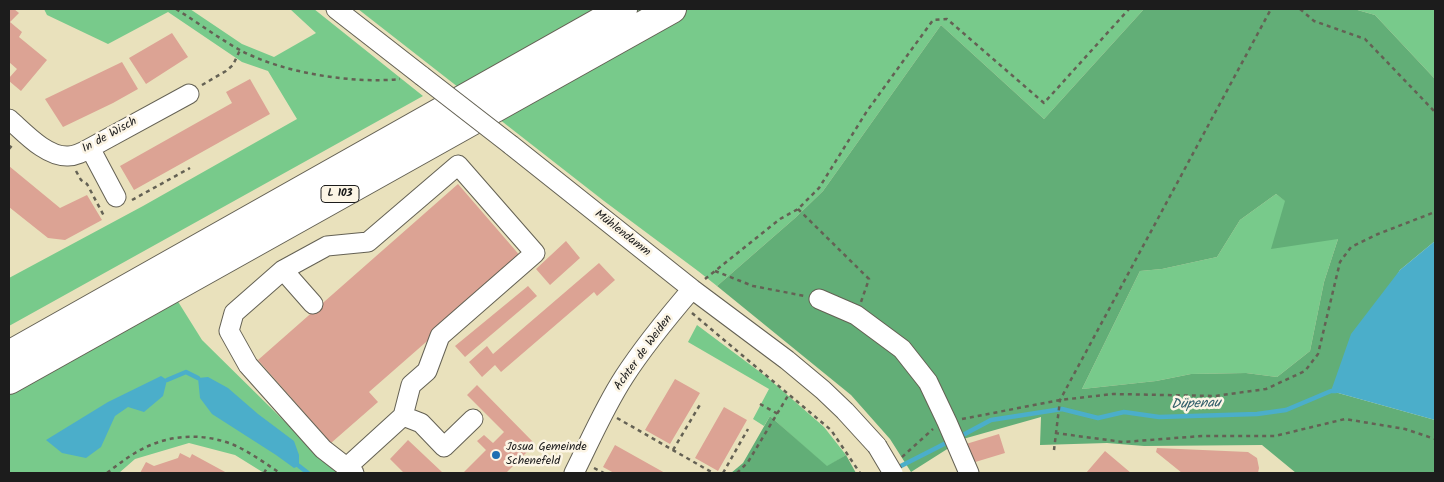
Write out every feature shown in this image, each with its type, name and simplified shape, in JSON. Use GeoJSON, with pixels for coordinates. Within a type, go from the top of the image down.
{"type":"FeatureCollection","features":[{"type":"Feature","properties":{"kind":"highway","name":"L 103"},"geometry":{"type":"LineString","coordinates":[[9,355],[623,9]]}},
{"type":"Feature","properties":{"kind":"highway","name":"L 103"},"geometry":{"type":"LineString","coordinates":[[9,380],[672,9]]}},
{"type":"Feature","properties":{"kind":"street","name":"Mühlendamm"},"geometry":{"type":"LineString","coordinates":[[336,9],[415,77],[511,145],[692,289],[787,360],[823,390],[851,417],[878,446],[893,473]]}},
{"type":"Feature","properties":{"kind":"street","name":"In de Wisch"},"geometry":{"type":"LineString","coordinates":[[9,119],[46,150],[57,155],[68,156],[90,148],[188,94]]}},
{"type":"Feature","properties":{"kind":"street"},"geometry":{"type":"LineString","coordinates":[[90,148],[116,197]]}},
{"type":"Feature","properties":{"kind":"street"},"geometry":{"type":"LineString","coordinates":[[458,165],[535,253],[440,336],[427,370],[411,386],[403,416],[350,470],[323,449],[248,365],[229,331],[234,313],[283,270],[327,246],[368,242],[458,165]]}},
{"type":"Feature","properties":{"kind":"street"},"geometry":{"type":"LineString","coordinates":[[283,270],[313,304]]}},
{"type":"Feature","properties":{"kind":"street","name":"Achter de Weiden"},"geometry":{"type":"LineString","coordinates":[[581,469],[604,412],[623,378],[692,289]]}},
{"type":"Feature","properties":{"kind":"street"},"geometry":{"type":"LineString","coordinates":[[818,299],[856,315],[902,349],[928,382],[948,422],[969,473]]}},
{"type":"Feature","properties":{"kind":"street"},"geometry":{"type":"LineString","coordinates":[[403,416],[421,423],[444,447],[473,419]]}},
{"type":"Feature","properties":{"kind":"path"},"geometry":{"type":"LineString","coordinates":[[176,9],[240,50],[271,64],[332,77],[382,81],[415,77]]}},
{"type":"Feature","properties":{"kind":"path"},"geometry":{"type":"LineString","coordinates":[[692,289],[780,219],[798,210],[819,188],[867,110],[933,20],[947,19],[1044,103],[1129,9]]}},
{"type":"Feature","properties":{"kind":"path"},"geometry":{"type":"LineString","coordinates":[[1054,450],[1060,400],[1271,9]]}},
{"type":"Feature","properties":{"kind":"path"},"geometry":{"type":"LineString","coordinates":[[1300,9],[1314,21],[1365,39],[1435,112]]}},
{"type":"Feature","properties":{"kind":"path"},"geometry":{"type":"LineString","coordinates":[[188,94],[226,71],[233,65],[240,50]]}},
{"type":"Feature","properties":{"kind":"path"},"geometry":{"type":"LineString","coordinates":[[68,156],[81,180],[87,184],[104,216]]}},
{"type":"Feature","properties":{"kind":"path"},"geometry":{"type":"LineString","coordinates":[[116,197],[132,200],[190,168]]}},
{"type":"Feature","properties":{"kind":"path"},"geometry":{"type":"LineString","coordinates":[[798,210],[869,279],[863,296]]}},
{"type":"Feature","properties":{"kind":"path"},"geometry":{"type":"LineString","coordinates":[[905,456],[933,429],[948,422],[1060,400],[1113,394],[1215,396],[1266,389],[1306,372],[1318,354],[1340,262],[1351,247],[1378,234],[1435,212]]}},
{"type":"Feature","properties":{"kind":"path"},"geometry":{"type":"LineString","coordinates":[[715,271],[753,286],[818,299]]}},
{"type":"Feature","properties":{"kind":"path"},"geometry":{"type":"LineString","coordinates":[[690,311],[831,430],[860,473]]}},
{"type":"Feature","properties":{"kind":"path"},"geometry":{"type":"LineString","coordinates":[[737,473],[748,462],[790,394]]}},
{"type":"Feature","properties":{"kind":"path"},"geometry":{"type":"LineString","coordinates":[[673,450],[701,403]]}},
{"type":"Feature","properties":{"kind":"path"},"geometry":{"type":"LineString","coordinates":[[760,404],[778,414]]}},
{"type":"Feature","properties":{"kind":"path"},"geometry":{"type":"LineString","coordinates":[[613,416],[713,473]]}},
{"type":"Feature","properties":{"kind":"path"},"geometry":{"type":"LineString","coordinates":[[1055,433],[1123,442],[1202,436],[1275,436],[1345,419],[1405,429],[1435,439]]}},
{"type":"Feature","properties":{"kind":"path"},"geometry":{"type":"LineString","coordinates":[[723,473],[748,429]]}},
{"type":"Feature","properties":{"kind":"path"},"geometry":{"type":"LineString","coordinates":[[107,473],[136,452],[158,442],[182,436],[208,437],[235,446],[280,473]]}},
{"type":"Feature","properties":{"kind":"path"},"geometry":{"type":"LineString","coordinates":[[264,473],[268,466]]}},
{"type":"Feature","properties":{"kind":"path"},"geometry":{"type":"LineString","coordinates":[[581,469],[604,473]]}},
{"type":"Feature","properties":{"kind":"green space"},"geometry":{"type":"Polygon","coordinates":[[[44,9],[190,9],[242,44],[274,57],[316,33],[290,9],[314,9],[423,96],[9,326],[9,278],[143,206],[297,119],[268,71],[242,62],[168,12],[108,44],[47,15],[44,9]]]}},
{"type":"Feature","properties":{"kind":"green space"},"geometry":{"type":"Polygon","coordinates":[[[358,9],[1144,9],[1044,119],[941,25],[823,191],[717,286],[604,201],[358,9]]]}},
{"type":"Feature","properties":{"kind":"green space"},"geometry":{"type":"Polygon","coordinates":[[[1144,9],[1354,9],[1375,15],[1435,79],[1435,241],[1400,270],[1331,391],[1435,420],[1435,473],[1296,473],[1262,445],[1144,446],[1107,443],[1040,445],[1041,417],[963,439],[911,472],[890,439],[851,395],[717,286],[823,191],[941,25],[1044,119],[1144,9]],[[1276,194],[1240,220],[1217,257],[1162,269],[1140,271],[1082,389],[1156,381],[1191,374],[1246,373],[1277,377],[1310,351],[1324,282],[1338,239],[1271,249],[1285,201],[1276,194]]]}},
{"type":"Feature","properties":{"kind":"green space"},"geometry":{"type":"Polygon","coordinates":[[[1354,9],[1435,9],[1435,79],[1375,15],[1354,9]]]}},
{"type":"Feature","properties":{"kind":"green space"},"geometry":{"type":"Polygon","coordinates":[[[1276,194],[1338,239],[1324,282],[1310,351],[1277,377],[1246,373],[1191,374],[1156,381],[1082,389],[1140,271],[1162,269],[1217,257],[1240,220],[1276,194]]]}},
{"type":"Feature","properties":{"kind":"green space"},"geometry":{"type":"Polygon","coordinates":[[[177,300],[202,340],[337,473],[264,473],[235,455],[189,443],[135,459],[119,473],[9,473],[9,394],[177,300]]]}},
{"type":"Feature","properties":{"kind":"green space"},"geometry":{"type":"Polygon","coordinates":[[[697,325],[768,378],[824,427],[846,455],[827,467],[770,416],[764,426],[753,419],[769,389],[688,342],[697,325]]]}},
{"type":"Feature","properties":{"kind":"green space"},"geometry":{"type":"Polygon","coordinates":[[[770,416],[827,466],[846,455],[856,473],[731,473],[743,463],[770,416]]]}},
{"type":"Feature","properties":{"kind":"water"},"geometry":{"type":"Polygon","coordinates":[[[1435,241],[1435,420],[1331,391],[1351,334],[1400,270],[1435,241]]]}},
{"type":"Feature","properties":{"kind":"water"},"geometry":{"type":"Polygon","coordinates":[[[161,376],[167,380],[163,396],[144,412],[128,407],[115,416],[101,447],[86,458],[62,453],[46,440],[108,402],[161,376]]]}},
{"type":"Feature","properties":{"kind":"water"},"geometry":{"type":"Polygon","coordinates":[[[208,377],[228,388],[294,441],[299,455],[299,466],[294,468],[212,414],[200,398],[198,378],[208,377]]]}},
{"type":"Feature","properties":{"kind":"building"},"geometry":{"type":"Polygon","coordinates":[[[9,9],[14,9],[19,13],[10,22],[22,32],[19,37],[47,60],[21,91],[9,81],[9,78],[17,69],[9,62],[9,9]]]}},
{"type":"Feature","properties":{"kind":"building"},"geometry":{"type":"Polygon","coordinates":[[[172,33],[188,57],[146,84],[129,58],[172,33]]]}},
{"type":"Feature","properties":{"kind":"building"},"geometry":{"type":"Polygon","coordinates":[[[122,62],[138,89],[63,127],[45,99],[122,62]]]}},
{"type":"Feature","properties":{"kind":"building"},"geometry":{"type":"Polygon","coordinates":[[[250,79],[270,114],[134,190],[120,166],[232,103],[226,92],[250,79]]]}},
{"type":"Feature","properties":{"kind":"building"},"geometry":{"type":"Polygon","coordinates":[[[9,166],[60,208],[87,195],[102,220],[65,240],[48,238],[9,207],[9,166]]]}},
{"type":"Feature","properties":{"kind":"building"},"geometry":{"type":"Polygon","coordinates":[[[458,184],[522,258],[369,392],[378,402],[331,443],[258,360],[458,184]]]}},
{"type":"Feature","properties":{"kind":"building"},"geometry":{"type":"Polygon","coordinates":[[[566,241],[580,258],[550,285],[536,269],[566,241]]]}},
{"type":"Feature","properties":{"kind":"building"},"geometry":{"type":"Polygon","coordinates":[[[599,263],[615,280],[597,296],[594,292],[501,372],[495,365],[482,377],[469,362],[487,346],[493,354],[599,263]]]}},
{"type":"Feature","properties":{"kind":"building"},"geometry":{"type":"Polygon","coordinates":[[[528,286],[537,296],[465,357],[455,346],[528,286]]]}},
{"type":"Feature","properties":{"kind":"building"},"geometry":{"type":"Polygon","coordinates":[[[675,379],[700,393],[670,444],[645,430],[675,379]]]}},
{"type":"Feature","properties":{"kind":"building"},"geometry":{"type":"Polygon","coordinates":[[[477,385],[535,444],[506,473],[463,473],[486,450],[477,441],[484,435],[493,443],[504,432],[467,395],[477,385]]]}},
{"type":"Feature","properties":{"kind":"building"},"geometry":{"type":"Polygon","coordinates":[[[724,407],[747,420],[718,471],[695,458],[724,407]]]}},
{"type":"Feature","properties":{"kind":"building"},"geometry":{"type":"Polygon","coordinates":[[[999,434],[1005,453],[972,463],[966,444],[999,434]]]}},
{"type":"Feature","properties":{"kind":"building"},"geometry":{"type":"Polygon","coordinates":[[[408,440],[443,473],[404,473],[390,459],[408,440]]]}},
{"type":"Feature","properties":{"kind":"building"},"geometry":{"type":"Polygon","coordinates":[[[615,445],[665,473],[614,473],[603,467],[615,445]]]}},
{"type":"Feature","properties":{"kind":"building"},"geometry":{"type":"Polygon","coordinates":[[[1157,448],[1248,452],[1257,458],[1258,473],[1182,473],[1156,452],[1157,448]]]}},
{"type":"Feature","properties":{"kind":"building"},"geometry":{"type":"Polygon","coordinates":[[[1105,451],[1131,473],[1086,473],[1105,451]]]}},
{"type":"Feature","properties":{"kind":"building"},"geometry":{"type":"Polygon","coordinates":[[[180,453],[190,458],[192,454],[227,473],[140,473],[146,462],[154,466],[178,458],[180,453]]]}},
{"type":"Feature","properties":{"kind":"waterway"},"geometry":{"type":"LineString","coordinates":[[167,380],[186,372],[198,378]]}},
{"type":"Feature","properties":{"kind":"waterway","name":"Düpenau"},"geometry":{"type":"LineString","coordinates":[[961,436],[991,420],[1062,409],[1098,418],[1124,412],[1159,417],[1257,414],[1286,410],[1331,391],[1336,391]]}},
{"type":"Feature","properties":{"kind":"waterway","name":"Düpenau"},"geometry":{"type":"LineString","coordinates":[[895,469],[950,441]]}},
{"type":"Feature","properties":{"kind":"waterway"},"geometry":{"type":"LineString","coordinates":[[299,466],[308,473]]}},
{"type":"Feature","properties":{"kind":"place","name":"Josua Gemeinde Schenefeld"},"geometry":{"type":"Point","coordinates":[496,455]}}]}
